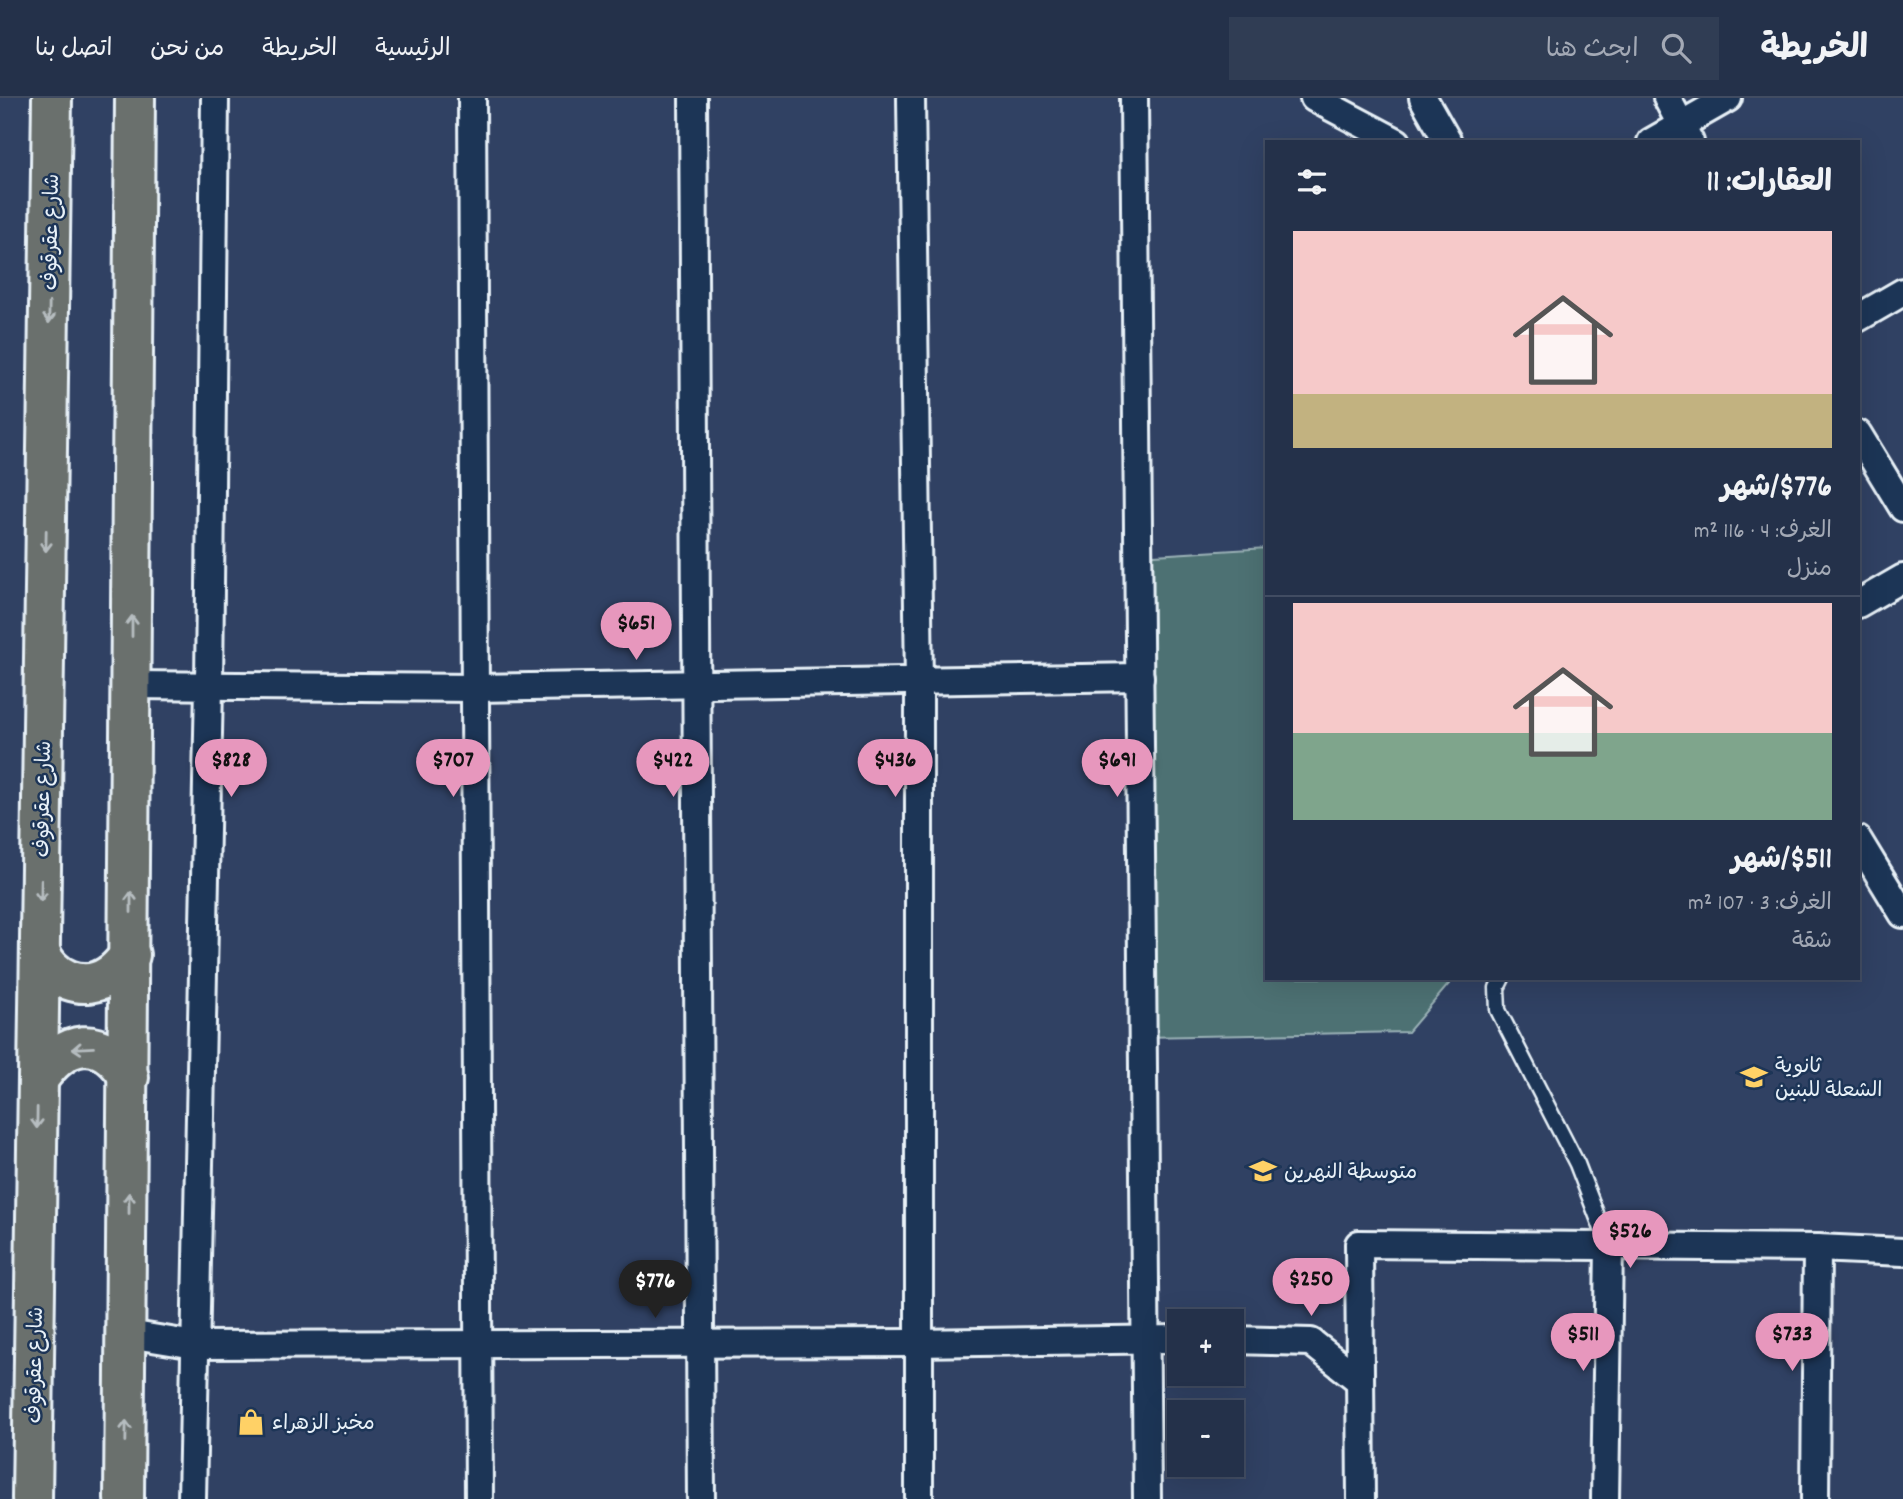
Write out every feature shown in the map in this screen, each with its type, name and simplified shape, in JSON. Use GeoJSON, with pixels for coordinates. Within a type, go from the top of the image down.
{"type":"FeatureCollection","features":[{"type":"Feature","properties":{"kind":"main road","name":"شارع عقرقوف"},"geometry":{"type":"LineString","coordinates":[[32,1499],[52,98]]}},
{"type":"Feature","properties":{"kind":"main road"},"geometry":{"type":"LineString","coordinates":[[124,1499],[128,1334],[135,98]]}},
{"type":"Feature","properties":{"kind":"main road"},"geometry":{"type":"LineString","coordinates":[[40,951],[58,976],[74,982],[92,982],[110,976],[130,955]]}},
{"type":"Feature","properties":{"kind":"main road"},"geometry":{"type":"LineString","coordinates":[[38,1080],[51,1059],[68,1049],[86,1046],[102,1049],[120,1062],[130,1077]]}},
{"type":"Feature","properties":{"kind":"street"},"geometry":{"type":"LineString","coordinates":[[192,1499],[209,686],[215,98]]}},
{"type":"Feature","properties":{"kind":"street"},"geometry":{"type":"LineString","coordinates":[[472,98],[478,1499]]}},
{"type":"Feature","properties":{"kind":"street"},"geometry":{"type":"LineString","coordinates":[[693,98],[701,1499]]}},
{"type":"Feature","properties":{"kind":"street"},"geometry":{"type":"LineString","coordinates":[[911,98],[919,683],[919,1499]]}},
{"type":"Feature","properties":{"kind":"street"},"geometry":{"type":"LineString","coordinates":[[1134,98],[1147,1499]]}},
{"type":"Feature","properties":{"kind":"street"},"geometry":{"type":"LineString","coordinates":[[1314,98],[1393,140]]}},
{"type":"Feature","properties":{"kind":"street"},"geometry":{"type":"LineString","coordinates":[[1423,98],[1447,140]]}},
{"type":"Feature","properties":{"kind":"street"},"geometry":{"type":"LineString","coordinates":[[1667,98],[1686,133]]}},
{"type":"Feature","properties":{"kind":"street"},"geometry":{"type":"LineString","coordinates":[[1659,140],[1686,133],[1728,98]]}},
{"type":"Feature","properties":{"kind":"street"},"geometry":{"type":"LineString","coordinates":[[1860,317],[1903,292]]}},
{"type":"Feature","properties":{"kind":"street"},"geometry":{"type":"LineString","coordinates":[[1860,437],[1903,508]]}},
{"type":"Feature","properties":{"kind":"street"},"geometry":{"type":"LineString","coordinates":[[1860,603],[1903,579]]}},
{"type":"Feature","properties":{"kind":"street"},"geometry":{"type":"LineString","coordinates":[[132,685],[476,688],[919,683],[1140,677]]}},
{"type":"Feature","properties":{"kind":"street"},"geometry":{"type":"LineString","coordinates":[[1860,843],[1903,915]]}},
{"type":"Feature","properties":{"kind":"street"},"geometry":{"type":"LineString","coordinates":[[1361,1499],[1359,1244],[1816,1248],[1903,1252]]}},
{"type":"Feature","properties":{"kind":"street"},"geometry":{"type":"LineString","coordinates":[[1605,1499],[1609,1247]]}},
{"type":"Feature","properties":{"kind":"street"},"geometry":{"type":"LineString","coordinates":[[1815,1499],[1816,1248]]}},
{"type":"Feature","properties":{"kind":"street"},"geometry":{"type":"LineString","coordinates":[[128,1334],[195,1345],[917,1343],[1167,1339]]}},
{"type":"Feature","properties":{"kind":"street"},"geometry":{"type":"LineString","coordinates":[[1244,1340],[1311,1342],[1360,1381]]}},
{"type":"Feature","properties":{"kind":"lane"},"geometry":{"type":"LineString","coordinates":[[1501,980],[1497,988],[1498,1010],[1577,1164],[1609,1247]]}},
{"type":"Feature","properties":{"kind":"green space"},"geometry":{"type":"Polygon","coordinates":[[[1265,548],[1265,980],[1452,980],[1408,1032],[1142,1037],[1138,556],[1265,548]]]}},
{"type":"Feature","properties":{"kind":"place","name":"ثانوية الشعلة للبنين"},"geometry":{"type":"Point","coordinates":[1754,1077]}},
{"type":"Feature","properties":{"kind":"place","name":"متوسطة النهرين"},"geometry":{"type":"Point","coordinates":[1263,1171]}},
{"type":"Feature","properties":{"kind":"place","name":"مخبز الزهراء"},"geometry":{"type":"Point","coordinates":[251,1422]}}]}
